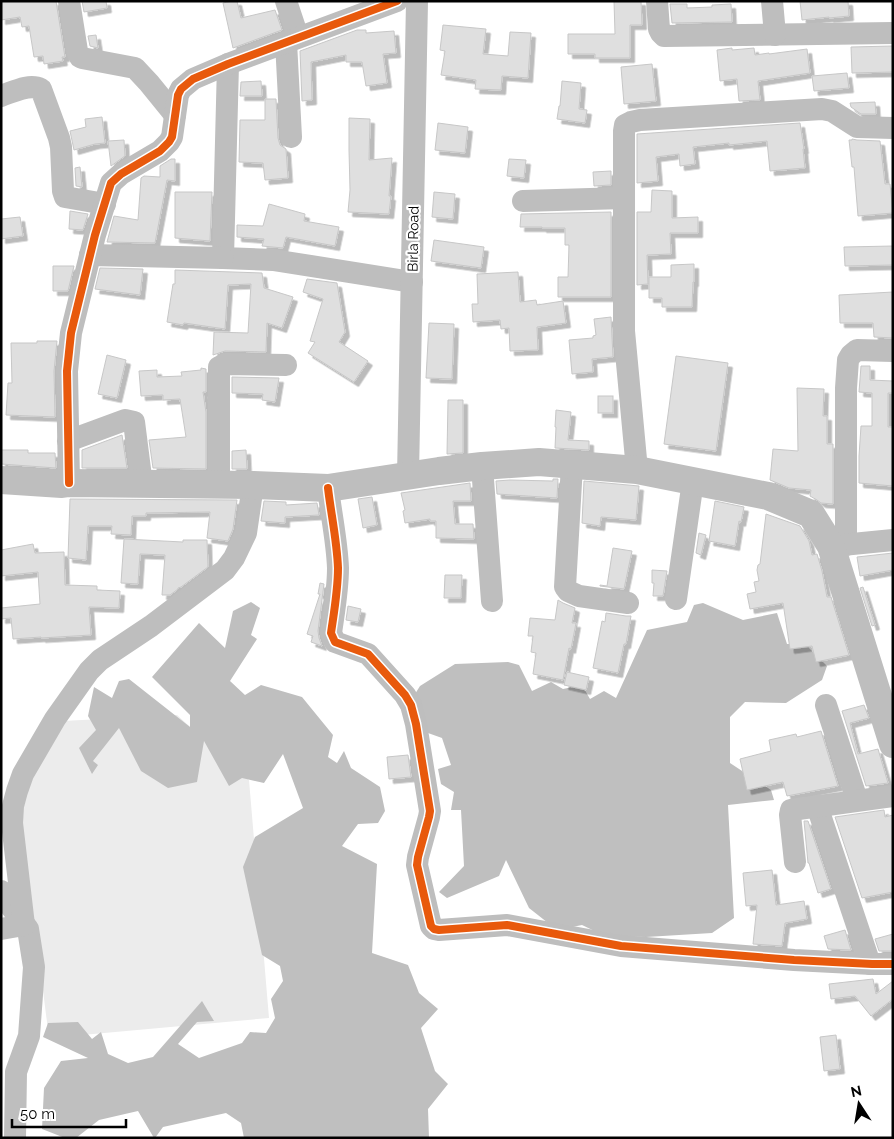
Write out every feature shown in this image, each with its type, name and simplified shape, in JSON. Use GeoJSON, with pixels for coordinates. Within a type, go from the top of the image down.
{"type":"FeatureCollection","features":[{"type":"Feature","properties":{"kind":"main road"},"geometry":{"type":"LineString","coordinates":[[1,480],[62,484],[252,485],[328,488],[482,466],[539,462],[637,470],[768,496],[811,514],[839,546],[893,744]]}},
{"type":"Feature","properties":{"kind":"street"},"geometry":{"type":"LineString","coordinates":[[69,1],[80,56],[82,58],[135,68],[175,115]]}},
{"type":"Feature","properties":{"kind":"street"},"geometry":{"type":"LineString","coordinates":[[286,1],[292,40],[291,137]]}},
{"type":"Feature","properties":{"kind":"street"},"geometry":{"type":"LineString","coordinates":[[69,483],[67,371],[71,333],[90,255],[111,184],[128,169],[166,146],[172,137],[178,95],[181,89],[193,79],[228,64],[397,1]]}},
{"type":"Feature","properties":{"kind":"street","name":"Birla Road"},"geometry":{"type":"LineString","coordinates":[[408,476],[417,1]]}},
{"type":"Feature","properties":{"kind":"street"},"geometry":{"type":"LineString","coordinates":[[657,1],[659,29],[664,36],[893,33]]}},
{"type":"Feature","properties":{"kind":"street"},"geometry":{"type":"LineString","coordinates":[[772,1],[775,35]]}},
{"type":"Feature","properties":{"kind":"street"},"geometry":{"type":"LineString","coordinates":[[223,258],[228,64]]}},
{"type":"Feature","properties":{"kind":"street"},"geometry":{"type":"LineString","coordinates":[[1,96],[30,87],[36,86],[41,88],[59,138],[65,197],[105,204]]}},
{"type":"Feature","properties":{"kind":"street"},"geometry":{"type":"LineString","coordinates":[[637,470],[624,331],[625,125],[631,122],[822,109],[832,111],[857,127],[893,128]]}},
{"type":"Feature","properties":{"kind":"street"},"geometry":{"type":"LineString","coordinates":[[523,201],[624,198]]}},
{"type":"Feature","properties":{"kind":"street"},"geometry":{"type":"LineString","coordinates":[[90,255],[273,260],[412,282]]}},
{"type":"Feature","properties":{"kind":"street"},"geometry":{"type":"LineString","coordinates":[[893,351],[857,350],[848,360],[839,546],[893,540]]}},
{"type":"Feature","properties":{"kind":"street"},"geometry":{"type":"LineString","coordinates":[[219,485],[219,367],[222,364],[286,365]]}},
{"type":"Feature","properties":{"kind":"street"},"geometry":{"type":"LineString","coordinates":[[68,440],[125,420],[134,422],[142,485]]}},
{"type":"Feature","properties":{"kind":"street"},"geometry":{"type":"LineString","coordinates":[[572,465],[565,587],[568,591],[579,596],[628,604]]}},
{"type":"Feature","properties":{"kind":"street"},"geometry":{"type":"LineString","coordinates":[[482,466],[492,601]]}},
{"type":"Feature","properties":{"kind":"street"},"geometry":{"type":"LineString","coordinates":[[676,599],[693,481]]}},
{"type":"Feature","properties":{"kind":"street"},"geometry":{"type":"LineString","coordinates":[[15,1138],[16,1072],[30,1036],[34,967],[26,927],[12,823],[15,799],[23,774],[56,719],[89,671],[100,660],[151,626],[225,570],[234,558],[246,533],[252,485]]}},
{"type":"Feature","properties":{"kind":"street"},"geometry":{"type":"LineString","coordinates":[[328,488],[338,569],[331,637],[334,642],[368,654],[405,695],[410,705],[416,724],[430,811],[417,865],[431,926],[434,929],[507,925],[621,946],[794,960],[893,964]]}},
{"type":"Feature","properties":{"kind":"street"},"geometry":{"type":"LineString","coordinates":[[826,705],[857,800]]}},
{"type":"Feature","properties":{"kind":"street"},"geometry":{"type":"LineString","coordinates":[[795,862],[790,812],[792,809],[893,796]]}},
{"type":"Feature","properties":{"kind":"street"},"geometry":{"type":"LineString","coordinates":[[817,806],[870,964]]}},
{"type":"Feature","properties":{"kind":"street"},"geometry":{"type":"LineString","coordinates":[[1,891],[26,927]]}},
{"type":"Feature","properties":{"kind":"street"},"geometry":{"type":"LineString","coordinates":[[1,929],[26,927]]}},
{"type":"Feature","properties":{"kind":"shaded area"},"geometry":{"type":"Polygon","coordinates":[[[251,602],[260,608],[251,635],[257,639],[230,681],[245,695],[261,685],[302,697],[333,735],[328,757],[337,763],[344,751],[351,768],[380,787],[385,811],[378,823],[358,824],[342,846],[377,864],[372,953],[408,965],[419,993],[438,1009],[421,1028],[435,1071],[448,1084],[428,1109],[429,1138],[244,1138],[241,1123],[226,1113],[163,1127],[154,1138],[138,1111],[99,1120],[76,1138],[65,1138],[42,1129],[44,1088],[61,1061],[88,1058],[43,1037],[48,1023],[78,1022],[92,1039],[101,1032],[108,1054],[128,1063],[153,1057],[202,1001],[214,1021],[197,1022],[178,1044],[199,1058],[242,1043],[250,1032],[266,1033],[275,1018],[271,999],[283,981],[280,966],[262,955],[243,867],[255,837],[303,808],[283,754],[264,783],[242,778],[229,786],[204,741],[197,782],[168,788],[141,771],[119,728],[93,761],[98,765],[92,774],[79,748],[96,730],[88,716],[94,687],[112,698],[119,681],[129,679],[190,727],[190,715],[152,677],[199,623],[225,648],[233,611],[251,602]]]}},
{"type":"Feature","properties":{"kind":"shaded area"},"geometry":{"type":"Polygon","coordinates":[[[703,603],[743,620],[777,613],[787,644],[804,643],[827,666],[822,680],[786,703],[745,702],[730,717],[730,763],[771,790],[774,800],[728,805],[734,918],[712,933],[646,937],[605,936],[582,925],[557,930],[529,908],[506,860],[499,876],[447,898],[439,892],[464,866],[461,810],[451,810],[454,792],[441,784],[438,769],[451,765],[442,738],[428,733],[405,710],[420,686],[455,664],[508,662],[519,665],[532,691],[551,682],[563,689],[582,685],[590,699],[604,691],[616,698],[647,630],[687,622],[694,605],[703,603]]]}},
{"type":"Feature","properties":{"kind":"shaded area"},"geometry":{"type":"Polygon","coordinates":[[[177,715],[249,780],[269,1018],[49,1038],[18,793],[63,721],[177,715]]]}},
{"type":"Feature","properties":{"kind":"building"},"geometry":{"type":"Polygon","coordinates":[[[1,1],[56,1],[65,57],[62,57],[63,61],[44,64],[43,56],[34,57],[29,26],[22,27],[20,17],[1,20],[1,1]]]}},
{"type":"Feature","properties":{"kind":"building"},"geometry":{"type":"Polygon","coordinates":[[[82,1],[106,1],[107,8],[84,12],[82,1]]]}},
{"type":"Feature","properties":{"kind":"building"},"geometry":{"type":"Polygon","coordinates":[[[237,1],[241,18],[275,10],[282,30],[233,48],[223,3],[237,1]]]}},
{"type":"Feature","properties":{"kind":"building"},"geometry":{"type":"Polygon","coordinates":[[[614,1],[641,1],[642,25],[630,25],[630,58],[595,58],[595,54],[568,54],[568,34],[615,34],[614,1]]]}},
{"type":"Feature","properties":{"kind":"building"},"geometry":{"type":"Polygon","coordinates":[[[800,1],[848,1],[849,16],[802,20],[800,1]]]}},
{"type":"Feature","properties":{"kind":"building"},"geometry":{"type":"Polygon","coordinates":[[[670,4],[687,4],[687,8],[731,4],[732,22],[672,23],[670,4]]]}},
{"type":"Feature","properties":{"kind":"building"},"geometry":{"type":"Polygon","coordinates":[[[443,25],[486,29],[483,54],[508,56],[510,32],[531,33],[528,78],[502,76],[501,90],[475,89],[476,80],[441,75],[445,51],[440,50],[443,25]]]}},
{"type":"Feature","properties":{"kind":"building"},"geometry":{"type":"Polygon","coordinates":[[[357,30],[366,30],[366,33],[394,31],[396,53],[383,54],[387,83],[366,86],[362,62],[346,62],[346,55],[311,62],[312,100],[302,101],[300,51],[357,30]]]}},
{"type":"Feature","properties":{"kind":"building"},"geometry":{"type":"Polygon","coordinates":[[[96,35],[98,48],[90,46],[88,36],[96,35]]]}},
{"type":"Feature","properties":{"kind":"building"},"geometry":{"type":"Polygon","coordinates":[[[893,46],[893,72],[852,73],[851,47],[893,46]]]}},
{"type":"Feature","properties":{"kind":"building"},"geometry":{"type":"Polygon","coordinates":[[[732,48],[732,50],[754,48],[755,55],[807,49],[810,73],[758,81],[760,100],[739,101],[737,79],[720,81],[717,50],[732,48]]]}},
{"type":"Feature","properties":{"kind":"building"},"geometry":{"type":"Polygon","coordinates":[[[652,64],[656,101],[624,104],[621,67],[652,64]]]}},
{"type":"Feature","properties":{"kind":"building"},"geometry":{"type":"Polygon","coordinates":[[[847,73],[849,88],[814,91],[812,76],[847,73]]]}},
{"type":"Feature","properties":{"kind":"building"},"geometry":{"type":"Polygon","coordinates":[[[261,81],[262,96],[240,96],[241,82],[261,81]]]}},
{"type":"Feature","properties":{"kind":"building"},"geometry":{"type":"Polygon","coordinates":[[[562,81],[581,83],[579,109],[587,110],[585,123],[557,119],[562,81]]]}},
{"type":"Feature","properties":{"kind":"building"},"geometry":{"type":"Polygon","coordinates":[[[265,99],[276,99],[278,138],[280,145],[286,149],[288,178],[265,180],[263,163],[239,162],[240,120],[265,120],[265,99]]]}},
{"type":"Feature","properties":{"kind":"building"},"geometry":{"type":"Polygon","coordinates":[[[875,102],[876,114],[861,114],[851,107],[850,103],[875,102]]]}},
{"type":"Feature","properties":{"kind":"building"},"geometry":{"type":"Polygon","coordinates":[[[102,117],[105,143],[74,150],[70,131],[86,127],[85,119],[102,117]]]}},
{"type":"Feature","properties":{"kind":"building"},"geometry":{"type":"Polygon","coordinates":[[[349,118],[370,119],[369,160],[392,158],[389,214],[348,212],[350,190],[349,118]]]}},
{"type":"Feature","properties":{"kind":"building"},"geometry":{"type":"Polygon","coordinates":[[[438,123],[468,127],[465,153],[435,150],[438,123]]]}},
{"type":"Feature","properties":{"kind":"building"},"geometry":{"type":"Polygon","coordinates":[[[800,123],[805,168],[770,171],[767,141],[729,145],[729,143],[693,147],[695,164],[680,166],[679,154],[656,157],[658,181],[637,183],[637,134],[800,123]]]}},
{"type":"Feature","properties":{"kind":"building"},"geometry":{"type":"Polygon","coordinates":[[[124,140],[125,156],[111,166],[108,141],[124,140]]]}},
{"type":"Feature","properties":{"kind":"building"},"geometry":{"type":"Polygon","coordinates":[[[849,140],[880,141],[885,184],[890,184],[893,213],[858,216],[854,167],[852,167],[849,140]]]}},
{"type":"Feature","properties":{"kind":"building"},"geometry":{"type":"Polygon","coordinates":[[[171,159],[175,159],[175,181],[167,180],[155,243],[107,242],[114,216],[138,220],[141,178],[144,176],[160,177],[160,166],[171,159]]]}},
{"type":"Feature","properties":{"kind":"building"},"geometry":{"type":"Polygon","coordinates":[[[509,159],[526,160],[524,178],[507,176],[509,159]]]}},
{"type":"Feature","properties":{"kind":"building"},"geometry":{"type":"Polygon","coordinates":[[[80,167],[82,187],[76,186],[75,168],[80,167]]]}},
{"type":"Feature","properties":{"kind":"building"},"geometry":{"type":"Polygon","coordinates":[[[611,171],[611,185],[594,186],[593,172],[611,171]]]}},
{"type":"Feature","properties":{"kind":"building"},"geometry":{"type":"Polygon","coordinates":[[[652,190],[672,191],[672,218],[698,217],[698,233],[670,233],[671,254],[647,255],[648,284],[637,285],[637,212],[651,212],[652,190]]]}},
{"type":"Feature","properties":{"kind":"building"},"geometry":{"type":"Polygon","coordinates":[[[175,192],[212,192],[210,241],[175,238],[175,192]]]}},
{"type":"Feature","properties":{"kind":"building"},"geometry":{"type":"Polygon","coordinates":[[[434,192],[455,194],[453,219],[432,217],[434,192]]]}},
{"type":"Feature","properties":{"kind":"building"},"geometry":{"type":"Polygon","coordinates":[[[269,204],[305,214],[304,221],[339,227],[335,246],[286,237],[283,248],[262,246],[264,239],[237,237],[237,225],[263,226],[269,204]]]}},
{"type":"Feature","properties":{"kind":"building"},"geometry":{"type":"Polygon","coordinates":[[[70,211],[88,214],[83,230],[69,229],[70,211]]]}},
{"type":"Feature","properties":{"kind":"building"},"geometry":{"type":"Polygon","coordinates":[[[611,212],[611,297],[558,297],[558,277],[568,277],[569,245],[565,245],[565,228],[520,227],[521,214],[611,212]]]}},
{"type":"Feature","properties":{"kind":"building"},"geometry":{"type":"Polygon","coordinates":[[[20,217],[23,236],[1,239],[1,219],[20,217]]]}},
{"type":"Feature","properties":{"kind":"building"},"geometry":{"type":"Polygon","coordinates":[[[434,240],[484,247],[481,268],[431,261],[434,240]]]}},
{"type":"Feature","properties":{"kind":"building"},"geometry":{"type":"Polygon","coordinates":[[[893,246],[893,265],[845,266],[844,247],[893,246]]]}},
{"type":"Feature","properties":{"kind":"building"},"geometry":{"type":"Polygon","coordinates":[[[694,264],[692,307],[662,307],[662,298],[649,298],[649,277],[671,277],[671,265],[694,264]]]}},
{"type":"Feature","properties":{"kind":"building"},"geometry":{"type":"Polygon","coordinates":[[[53,266],[74,266],[68,291],[53,291],[53,266]]]}},
{"type":"Feature","properties":{"kind":"building"},"geometry":{"type":"Polygon","coordinates":[[[100,268],[143,269],[140,295],[95,289],[100,268]]]}},
{"type":"Feature","properties":{"kind":"building"},"geometry":{"type":"Polygon","coordinates":[[[175,270],[262,273],[264,288],[293,297],[282,328],[267,323],[266,352],[225,351],[213,355],[214,332],[248,333],[251,284],[228,285],[225,329],[167,322],[173,284],[175,284],[175,270]]]}},
{"type":"Feature","properties":{"kind":"building"},"geometry":{"type":"Polygon","coordinates":[[[518,272],[520,302],[536,300],[537,305],[563,301],[566,323],[537,327],[538,350],[510,351],[509,328],[501,329],[500,320],[473,322],[472,304],[478,304],[477,274],[518,272]]]}},
{"type":"Feature","properties":{"kind":"building"},"geometry":{"type":"Polygon","coordinates":[[[307,279],[337,283],[345,332],[339,342],[368,361],[354,382],[308,353],[315,342],[310,341],[323,299],[303,292],[307,279]]]}},
{"type":"Feature","properties":{"kind":"building"},"geometry":{"type":"Polygon","coordinates":[[[893,292],[893,338],[874,337],[873,323],[840,323],[839,295],[893,292]]]}},
{"type":"Feature","properties":{"kind":"building"},"geometry":{"type":"Polygon","coordinates":[[[611,317],[613,357],[592,359],[593,372],[572,374],[569,340],[593,338],[596,335],[594,319],[611,317]]]}},
{"type":"Feature","properties":{"kind":"building"},"geometry":{"type":"Polygon","coordinates":[[[429,323],[454,324],[452,379],[426,378],[429,323]]]}},
{"type":"Feature","properties":{"kind":"building"},"geometry":{"type":"Polygon","coordinates":[[[37,341],[57,341],[54,371],[55,417],[6,415],[8,383],[12,383],[11,343],[37,343],[37,341]]]}},
{"type":"Feature","properties":{"kind":"building"},"geometry":{"type":"Polygon","coordinates":[[[107,355],[126,360],[117,398],[98,394],[107,355]]]}},
{"type":"Feature","properties":{"kind":"building"},"geometry":{"type":"Polygon","coordinates":[[[676,356],[728,363],[716,451],[664,444],[676,356]]]}},
{"type":"Feature","properties":{"kind":"building"},"geometry":{"type":"Polygon","coordinates":[[[861,366],[870,366],[870,380],[893,381],[893,393],[888,393],[888,427],[893,427],[893,486],[859,483],[861,426],[872,426],[872,393],[859,392],[861,366]]]}},
{"type":"Feature","properties":{"kind":"building"},"geometry":{"type":"Polygon","coordinates":[[[201,368],[206,369],[206,392],[203,392],[206,412],[206,469],[153,468],[149,440],[186,437],[180,399],[163,400],[163,395],[141,396],[139,371],[157,370],[157,377],[182,376],[181,372],[201,370],[201,368]]]}},
{"type":"Feature","properties":{"kind":"building"},"geometry":{"type":"Polygon","coordinates":[[[232,377],[279,378],[275,402],[262,400],[263,394],[232,393],[232,377]]]}},
{"type":"Feature","properties":{"kind":"building"},"geometry":{"type":"Polygon","coordinates":[[[797,388],[824,389],[823,416],[827,416],[827,444],[833,444],[833,504],[821,503],[810,496],[811,490],[789,488],[770,480],[773,449],[798,451],[797,388]]]}},
{"type":"Feature","properties":{"kind":"building"},"geometry":{"type":"Polygon","coordinates":[[[598,396],[613,396],[613,413],[598,413],[598,396]]]}},
{"type":"Feature","properties":{"kind":"building"},"geometry":{"type":"Polygon","coordinates":[[[448,400],[463,400],[463,453],[447,454],[448,400]]]}},
{"type":"Feature","properties":{"kind":"building"},"geometry":{"type":"Polygon","coordinates":[[[556,410],[571,412],[568,440],[589,441],[589,450],[555,448],[556,410]]]}},
{"type":"Feature","properties":{"kind":"building"},"geometry":{"type":"Polygon","coordinates":[[[122,435],[127,468],[82,468],[82,450],[122,435]]]}},
{"type":"Feature","properties":{"kind":"building"},"geometry":{"type":"Polygon","coordinates":[[[1,450],[55,453],[56,468],[1,464],[1,450]]]}},
{"type":"Feature","properties":{"kind":"building"},"geometry":{"type":"Polygon","coordinates":[[[246,450],[247,469],[232,469],[232,451],[246,450]]]}},
{"type":"Feature","properties":{"kind":"building"},"geometry":{"type":"Polygon","coordinates":[[[553,479],[558,479],[557,498],[497,494],[496,481],[553,481],[553,479]]]}},
{"type":"Feature","properties":{"kind":"building"},"geometry":{"type":"Polygon","coordinates":[[[584,481],[639,486],[636,520],[601,517],[600,526],[582,523],[584,481]]]}},
{"type":"Feature","properties":{"kind":"building"},"geometry":{"type":"Polygon","coordinates":[[[470,483],[471,501],[453,501],[455,524],[473,524],[474,539],[436,538],[436,521],[430,521],[430,519],[405,523],[403,511],[405,510],[401,493],[470,483]]]}},
{"type":"Feature","properties":{"kind":"building"},"geometry":{"type":"Polygon","coordinates":[[[372,497],[377,525],[363,528],[358,499],[372,497]]]}},
{"type":"Feature","properties":{"kind":"building"},"geometry":{"type":"Polygon","coordinates":[[[70,499],[237,500],[233,529],[228,541],[207,538],[210,512],[146,513],[146,516],[132,516],[131,535],[111,534],[112,526],[88,526],[86,560],[68,558],[70,499]]]}},
{"type":"Feature","properties":{"kind":"building"},"geometry":{"type":"Polygon","coordinates":[[[264,501],[286,502],[286,505],[317,503],[319,515],[285,517],[285,523],[261,521],[264,501]]]}},
{"type":"Feature","properties":{"kind":"building"},"geometry":{"type":"Polygon","coordinates":[[[715,501],[744,507],[741,522],[739,521],[735,546],[709,541],[715,501]]]}},
{"type":"Feature","properties":{"kind":"building"},"geometry":{"type":"Polygon","coordinates":[[[766,514],[800,526],[809,541],[812,555],[817,554],[827,597],[831,597],[849,655],[816,662],[812,646],[790,649],[783,603],[750,609],[747,594],[756,592],[754,582],[759,581],[757,570],[760,564],[766,514]]]}},
{"type":"Feature","properties":{"kind":"building"},"geometry":{"type":"Polygon","coordinates":[[[699,533],[706,535],[701,555],[696,553],[699,533]]]}},
{"type":"Feature","properties":{"kind":"building"},"geometry":{"type":"Polygon","coordinates":[[[124,539],[183,542],[183,540],[207,540],[208,567],[170,595],[162,595],[165,555],[140,554],[138,584],[121,583],[124,539]]]}},
{"type":"Feature","properties":{"kind":"building"},"geometry":{"type":"Polygon","coordinates":[[[33,544],[35,553],[64,552],[65,585],[97,586],[97,590],[120,591],[119,608],[89,607],[91,635],[13,639],[11,618],[1,619],[1,608],[40,604],[38,572],[1,576],[1,550],[33,544]]]}},
{"type":"Feature","properties":{"kind":"building"},"geometry":{"type":"Polygon","coordinates":[[[613,548],[632,551],[624,589],[600,586],[607,586],[613,548]]]}},
{"type":"Feature","properties":{"kind":"building"},"geometry":{"type":"Polygon","coordinates":[[[893,553],[893,570],[860,576],[857,557],[893,553]]]}},
{"type":"Feature","properties":{"kind":"building"},"geometry":{"type":"Polygon","coordinates":[[[652,570],[667,571],[663,596],[653,596],[652,570]]]}},
{"type":"Feature","properties":{"kind":"building"},"geometry":{"type":"Polygon","coordinates":[[[445,575],[462,575],[461,598],[444,598],[445,575]]]}},
{"type":"Feature","properties":{"kind":"building"},"geometry":{"type":"Polygon","coordinates":[[[320,583],[324,584],[318,631],[322,646],[311,642],[313,636],[307,634],[320,594],[318,594],[320,583]]]}},
{"type":"Feature","properties":{"kind":"building"},"geometry":{"type":"Polygon","coordinates":[[[863,587],[875,625],[872,626],[860,588],[863,587]]]}},
{"type":"Feature","properties":{"kind":"building"},"geometry":{"type":"Polygon","coordinates":[[[558,600],[575,608],[572,623],[576,623],[563,680],[533,674],[536,653],[531,652],[533,636],[528,636],[530,618],[555,620],[558,600]]]}},
{"type":"Feature","properties":{"kind":"building"},"geometry":{"type":"Polygon","coordinates":[[[348,606],[361,609],[358,622],[346,620],[348,606]]]}},
{"type":"Feature","properties":{"kind":"building"},"geometry":{"type":"Polygon","coordinates":[[[606,613],[631,616],[618,673],[593,668],[602,621],[605,622],[606,613]]]}},
{"type":"Feature","properties":{"kind":"building"},"geometry":{"type":"Polygon","coordinates":[[[567,672],[589,677],[586,690],[564,685],[567,672]]]}},
{"type":"Feature","properties":{"kind":"building"},"geometry":{"type":"Polygon","coordinates":[[[864,705],[869,718],[850,723],[858,754],[878,749],[888,783],[866,786],[842,711],[864,705]]]}},
{"type":"Feature","properties":{"kind":"building"},"geometry":{"type":"Polygon","coordinates":[[[821,731],[838,786],[787,796],[783,782],[747,790],[740,759],[771,751],[769,740],[796,734],[797,737],[821,731]]]}},
{"type":"Feature","properties":{"kind":"building"},"geometry":{"type":"Polygon","coordinates":[[[408,755],[411,777],[389,779],[387,757],[408,755]]]}},
{"type":"Feature","properties":{"kind":"building"},"geometry":{"type":"Polygon","coordinates":[[[884,810],[885,817],[893,815],[893,892],[862,898],[835,817],[884,810]]]}},
{"type":"Feature","properties":{"kind":"building"},"geometry":{"type":"Polygon","coordinates":[[[804,821],[808,821],[831,889],[818,893],[808,863],[804,821]]]}},
{"type":"Feature","properties":{"kind":"building"},"geometry":{"type":"Polygon","coordinates":[[[772,870],[776,905],[804,901],[807,919],[785,923],[782,946],[753,944],[757,905],[746,906],[743,873],[772,870]]]}},
{"type":"Feature","properties":{"kind":"building"},"geometry":{"type":"Polygon","coordinates":[[[845,930],[851,950],[828,949],[824,936],[845,930]]]}},
{"type":"Feature","properties":{"kind":"building"},"geometry":{"type":"Polygon","coordinates":[[[893,934],[893,951],[879,951],[875,939],[893,934]]]}},
{"type":"Feature","properties":{"kind":"building"},"geometry":{"type":"Polygon","coordinates":[[[873,979],[876,994],[893,981],[893,999],[871,1016],[855,996],[831,999],[829,984],[873,979]]]}},
{"type":"Feature","properties":{"kind":"building"},"geometry":{"type":"Polygon","coordinates":[[[836,1035],[840,1069],[824,1071],[820,1037],[836,1035]]]}},
{"type":"Feature","properties":{"kind":"cycle path"},"geometry":{"type":"LineString","coordinates":[[69,483],[67,371],[71,333],[95,235],[111,183],[121,174],[160,151],[169,142],[172,137],[178,95],[181,89],[193,79],[228,64],[397,1]]}},
{"type":"Feature","properties":{"kind":"cycle path"},"geometry":{"type":"LineString","coordinates":[[328,488],[338,568],[337,593],[331,633],[335,642],[368,654],[405,695],[411,705],[416,724],[430,811],[417,865],[431,926],[434,929],[507,925],[621,946],[794,960],[893,964]]}}]}
